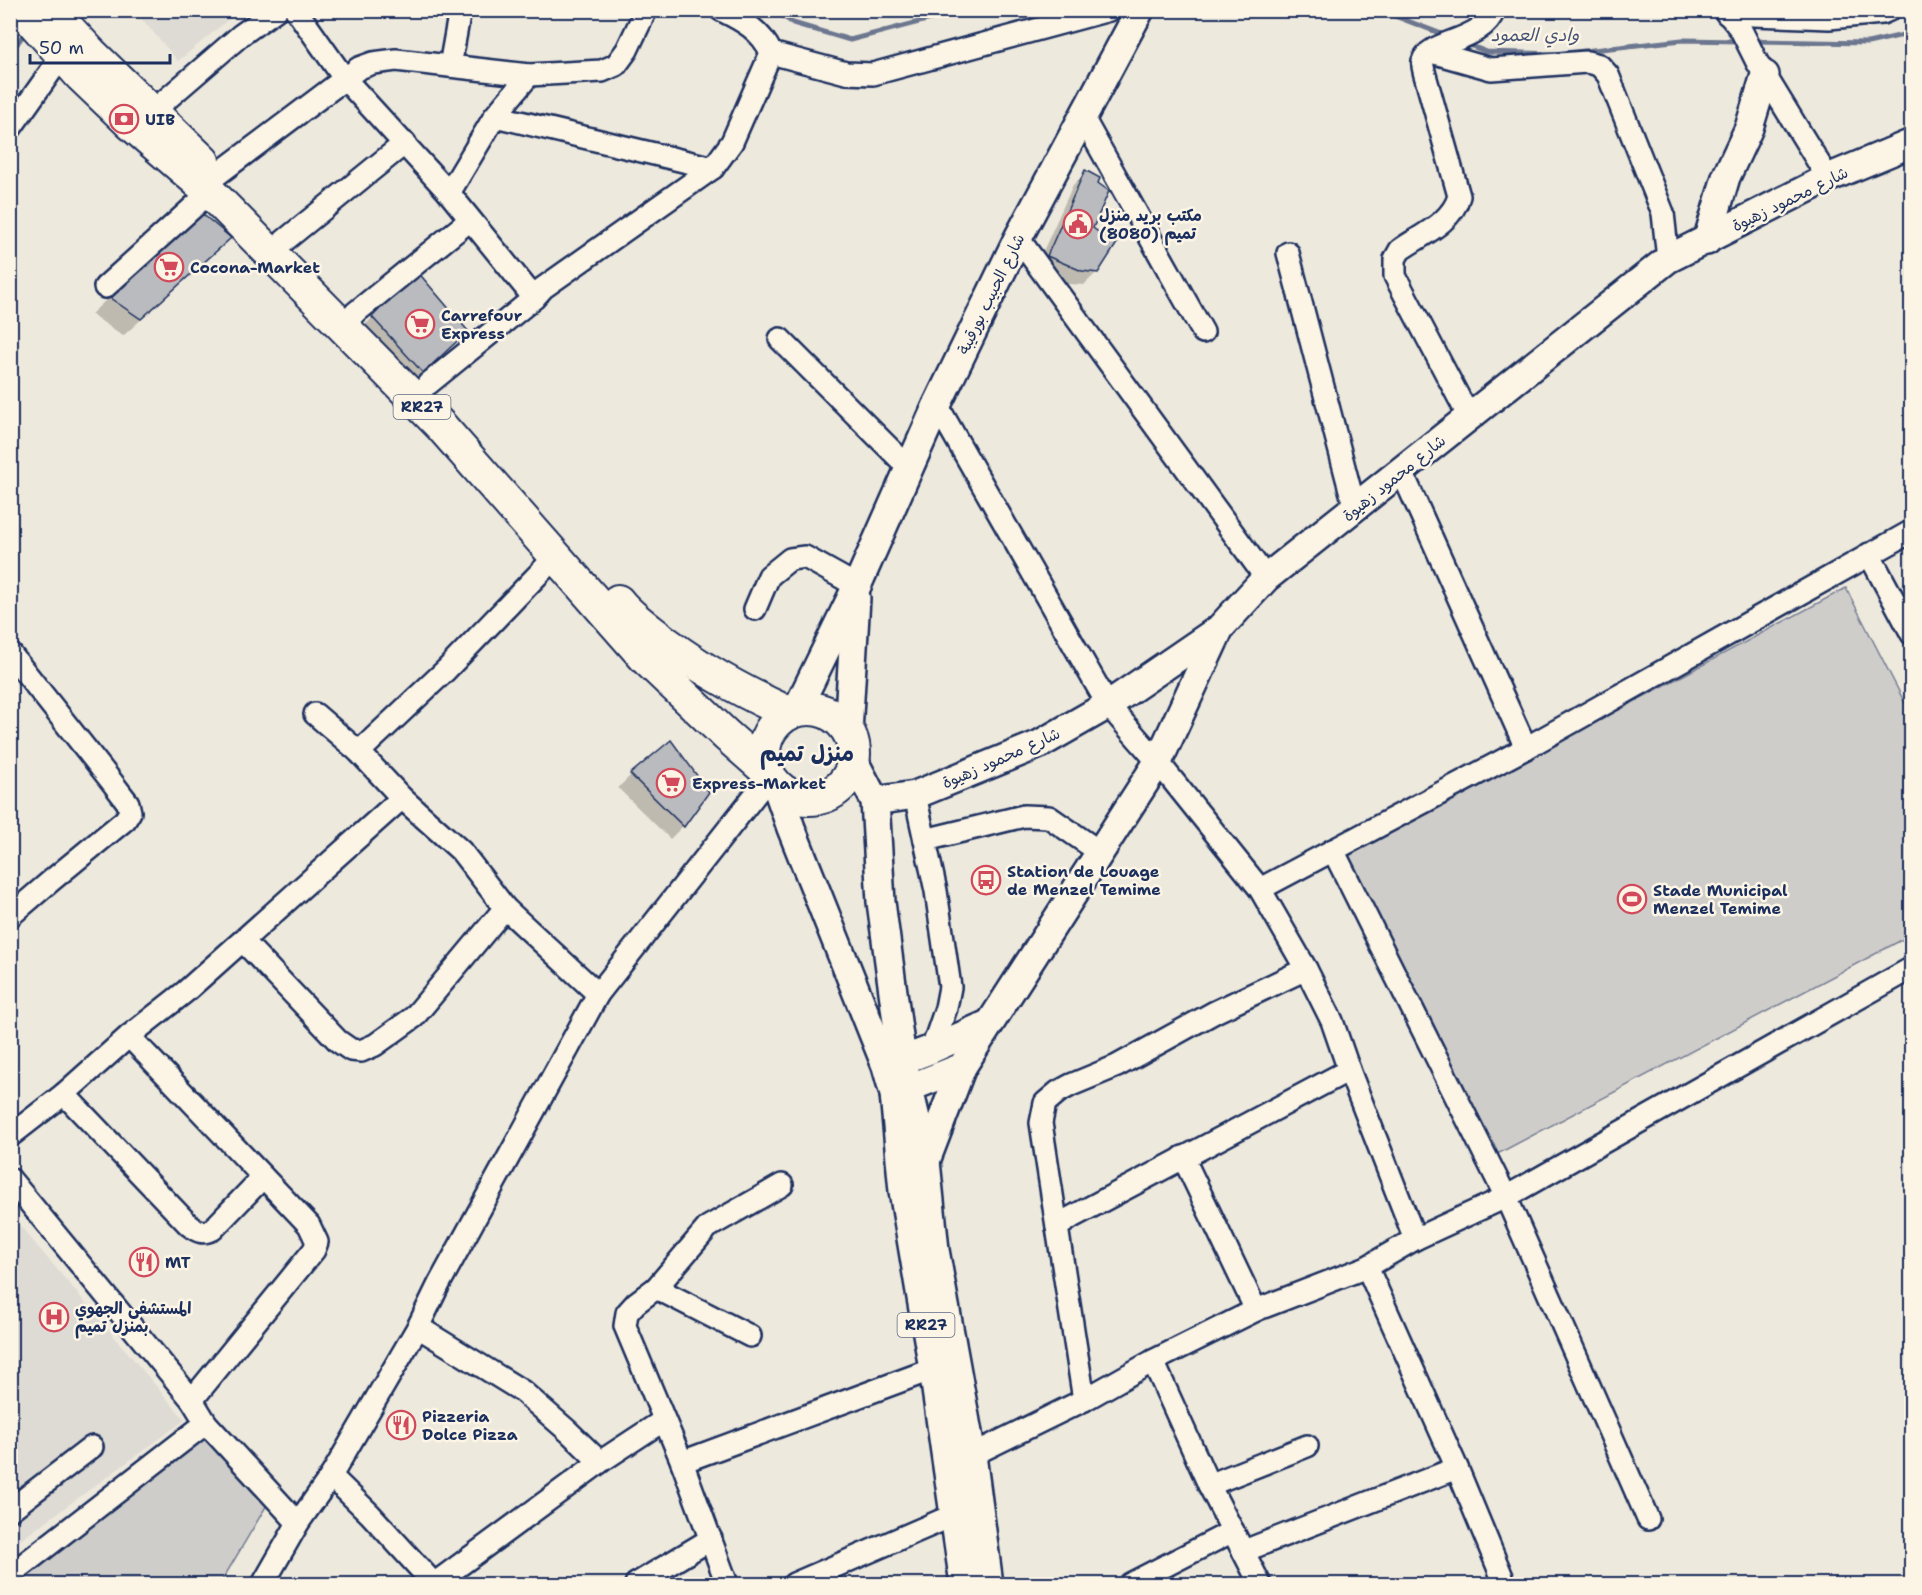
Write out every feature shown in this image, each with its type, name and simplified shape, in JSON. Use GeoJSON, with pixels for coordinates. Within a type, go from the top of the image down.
{"type":"FeatureCollection","features":[{"type":"Feature","properties":{"kind":"highway","name":"RR27"},"geometry":{"type":"LineString","coordinates":[[22,10],[153,111],[210,184],[440,425],[646,659],[771,778],[788,794],[801,798],[816,798],[830,794],[842,785],[849,773],[851,745],[834,717],[825,712],[806,709],[792,712],[778,721],[765,745],[764,759],[771,778]]}},
{"type":"Feature","properties":{"kind":"highway","name":"RR27"},"geometry":{"type":"LineString","coordinates":[[51,10],[71,49],[130,123],[284,242],[428,384],[555,525],[621,605],[663,640],[700,666],[748,694],[792,712]]}},
{"type":"Feature","properties":{"kind":"main road","name":"شارع الحبيب بورقيبة"},"geometry":{"type":"LineString","coordinates":[[792,712],[857,586],[937,405],[1018,238],[1140,10]]}},
{"type":"Feature","properties":{"kind":"main road"},"geometry":{"type":"LineString","coordinates":[[1707,241],[1726,177],[1749,128],[1761,68]]}},
{"type":"Feature","properties":{"kind":"main road","name":"شارع محمود زهيوة"},"geometry":{"type":"LineString","coordinates":[[875,801],[915,795],[1040,744],[1108,705],[1219,629],[1266,578],[1668,259],[1828,178],[1911,143]]}},
{"type":"Feature","properties":{"kind":"main road","name":"شارع الحبيب بورقيبة"},"geometry":{"type":"LineString","coordinates":[[851,745],[857,586]]}},
{"type":"Feature","properties":{"kind":"main road"},"geometry":{"type":"LineString","coordinates":[[926,1161],[962,1067],[1158,762],[1219,629]]}},
{"type":"Feature","properties":{"kind":"main road","name":"RR27"},"geometry":{"type":"LineString","coordinates":[[851,745],[875,801],[894,1063]]}},
{"type":"Feature","properties":{"kind":"main road","name":"RR27"},"geometry":{"type":"LineString","coordinates":[[771,778],[894,1063],[926,1161],[959,1455],[954,1515],[964,1584]]}},
{"type":"Feature","properties":{"kind":"main road"},"geometry":{"type":"LineString","coordinates":[[894,1063],[988,1024]]}},
{"type":"Feature","properties":{"kind":"main road"},"geometry":{"type":"LineString","coordinates":[[902,1092],[962,1067]]}},
{"type":"Feature","properties":{"kind":"main road","name":"RR27"},"geometry":{"type":"LineString","coordinates":[[902,1092],[903,1191],[933,1369],[959,1455],[990,1584]]}},
{"type":"Feature","properties":{"kind":"street"},"geometry":{"type":"LineString","coordinates":[[153,111],[241,35],[276,10]]}},
{"type":"Feature","properties":{"kind":"street"},"geometry":{"type":"LineString","coordinates":[[296,10],[344,78],[449,193],[534,298]]}},
{"type":"Feature","properties":{"kind":"street"},"geometry":{"type":"LineString","coordinates":[[450,66],[460,10]]}},
{"type":"Feature","properties":{"kind":"street"},"geometry":{"type":"LineString","coordinates":[[105,287],[210,184],[359,68],[373,63],[396,60],[529,75],[602,71],[616,65],[627,50],[646,10]]}},
{"type":"Feature","properties":{"kind":"street"},"geometry":{"type":"LineString","coordinates":[[428,384],[534,298],[543,288],[713,168],[732,142],[771,53],[766,42],[758,33],[722,10]]}},
{"type":"Feature","properties":{"kind":"street"},"geometry":{"type":"LineString","coordinates":[[771,53],[846,74],[873,74],[1109,10]]}},
{"type":"Feature","properties":{"kind":"street"},"geometry":{"type":"LineString","coordinates":[[1469,417],[1409,305],[1394,270],[1396,255],[1400,250],[1455,210],[1460,196],[1423,67],[1424,58],[1435,50],[1480,30],[1491,19],[1494,10]]}},
{"type":"Feature","properties":{"kind":"street"},"geometry":{"type":"LineString","coordinates":[[1731,18],[1828,18],[1882,14],[1889,10]]}},
{"type":"Feature","properties":{"kind":"street"},"geometry":{"type":"LineString","coordinates":[[1731,18],[1828,178]]}},
{"type":"Feature","properties":{"kind":"street"},"geometry":{"type":"LineString","coordinates":[[10,129],[71,49]]}},
{"type":"Feature","properties":{"kind":"street"},"geometry":{"type":"LineString","coordinates":[[1435,50],[1491,69],[1579,62],[1599,65],[1608,75],[1663,213],[1668,259]]}},
{"type":"Feature","properties":{"kind":"street"},"geometry":{"type":"LineString","coordinates":[[449,193],[495,116],[529,75]]}},
{"type":"Feature","properties":{"kind":"street"},"geometry":{"type":"LineString","coordinates":[[495,116],[713,168]]}},
{"type":"Feature","properties":{"kind":"street"},"geometry":{"type":"LineString","coordinates":[[1082,116],[1203,332]]}},
{"type":"Feature","properties":{"kind":"street"},"geometry":{"type":"LineString","coordinates":[[284,242],[405,143]]}},
{"type":"Feature","properties":{"kind":"street"},"geometry":{"type":"LineString","coordinates":[[355,312],[470,220]]}},
{"type":"Feature","properties":{"kind":"street"},"geometry":{"type":"LineString","coordinates":[[1018,238],[1266,578]]}},
{"type":"Feature","properties":{"kind":"street"},"geometry":{"type":"LineString","coordinates":[[1288,253],[1355,509]]}},
{"type":"Feature","properties":{"kind":"street"},"geometry":{"type":"LineString","coordinates":[[780,339],[909,468]]}},
{"type":"Feature","properties":{"kind":"street"},"geometry":{"type":"LineString","coordinates":[[937,405],[1108,705],[1158,762],[1260,889],[1306,969],[1332,1021],[1415,1239]]}},
{"type":"Feature","properties":{"kind":"street"},"geometry":{"type":"LineString","coordinates":[[1402,472],[1526,748]]}},
{"type":"Feature","properties":{"kind":"street"},"geometry":{"type":"LineString","coordinates":[[1260,889],[1526,748],[1911,531]]}},
{"type":"Feature","properties":{"kind":"street"},"geometry":{"type":"LineString","coordinates":[[1869,554],[1911,634]]}},
{"type":"Feature","properties":{"kind":"street"},"geometry":{"type":"LineString","coordinates":[[359,752],[446,670],[556,556]]}},
{"type":"Feature","properties":{"kind":"street"},"geometry":{"type":"LineString","coordinates":[[755,609],[769,576],[790,559],[804,557],[857,586]]}},
{"type":"Feature","properties":{"kind":"street"},"geometry":{"type":"LineString","coordinates":[[10,653],[128,803],[130,812],[125,820],[10,916]]}},
{"type":"Feature","properties":{"kind":"street"},"geometry":{"type":"LineString","coordinates":[[315,714],[359,752],[402,798],[461,851],[505,908],[598,994]]}},
{"type":"Feature","properties":{"kind":"street"},"geometry":{"type":"LineString","coordinates":[[263,1584],[418,1327],[450,1264],[598,994],[771,778]]}},
{"type":"Feature","properties":{"kind":"street"},"geometry":{"type":"LineString","coordinates":[[915,795],[936,891],[950,987],[946,1008],[932,1049]]}},
{"type":"Feature","properties":{"kind":"street"},"geometry":{"type":"LineString","coordinates":[[10,1136],[64,1094],[129,1036],[243,941],[402,798]]}},
{"type":"Feature","properties":{"kind":"street"},"geometry":{"type":"LineString","coordinates":[[926,840],[1024,816],[1049,818],[1101,853]]}},
{"type":"Feature","properties":{"kind":"street"},"geometry":{"type":"LineString","coordinates":[[1333,850],[1506,1197],[1648,1519]]}},
{"type":"Feature","properties":{"kind":"street"},"geometry":{"type":"LineString","coordinates":[[243,941],[338,1041],[351,1050],[361,1051],[375,1045],[414,1017],[505,908]]}},
{"type":"Feature","properties":{"kind":"street"},"geometry":{"type":"LineString","coordinates":[[959,1455],[1084,1400],[1153,1361],[1256,1310],[1368,1267],[1415,1239],[1506,1197],[1911,968]]}},
{"type":"Feature","properties":{"kind":"street"},"geometry":{"type":"LineString","coordinates":[[1084,1400],[1041,1124],[1045,1103],[1064,1088],[1117,1066],[1215,1012],[1306,969]]}},
{"type":"Feature","properties":{"kind":"street"},"geometry":{"type":"LineString","coordinates":[[129,1036],[309,1226],[317,1242],[314,1250],[192,1400]]}},
{"type":"Feature","properties":{"kind":"street"},"geometry":{"type":"LineString","coordinates":[[1057,1227],[1183,1157],[1349,1070]]}},
{"type":"Feature","properties":{"kind":"street"},"geometry":{"type":"LineString","coordinates":[[64,1094],[197,1231],[206,1232],[213,1229],[263,1177]]}},
{"type":"Feature","properties":{"kind":"street"},"geometry":{"type":"LineString","coordinates":[[1183,1157],[1256,1310]]}},
{"type":"Feature","properties":{"kind":"street"},"geometry":{"type":"LineString","coordinates":[[10,1179],[192,1400],[206,1423],[298,1523]]}},
{"type":"Feature","properties":{"kind":"street"},"geometry":{"type":"LineString","coordinates":[[727,1584],[682,1462],[625,1326],[627,1313],[656,1288],[708,1227],[782,1185]]}},
{"type":"Feature","properties":{"kind":"street"},"geometry":{"type":"LineString","coordinates":[[1368,1267],[1457,1468],[1505,1584]]}},
{"type":"Feature","properties":{"kind":"street"},"geometry":{"type":"LineString","coordinates":[[656,1288],[750,1336]]}},
{"type":"Feature","properties":{"kind":"street"},"geometry":{"type":"LineString","coordinates":[[418,1327],[522,1391],[600,1462]]}},
{"type":"Feature","properties":{"kind":"street"},"geometry":{"type":"LineString","coordinates":[[1153,1361],[1209,1485],[1260,1584]]}},
{"type":"Feature","properties":{"kind":"street"},"geometry":{"type":"LineString","coordinates":[[682,1462],[933,1369]]}},
{"type":"Feature","properties":{"kind":"street"},"geometry":{"type":"LineString","coordinates":[[330,1476],[370,1514],[434,1584],[600,1462],[664,1420]]}},
{"type":"Feature","properties":{"kind":"street"},"geometry":{"type":"LineString","coordinates":[[10,1575],[206,1423]]}},
{"type":"Feature","properties":{"kind":"street"},"geometry":{"type":"LineString","coordinates":[[1209,1485],[1307,1446]]}},
{"type":"Feature","properties":{"kind":"street"},"geometry":{"type":"LineString","coordinates":[[10,1510],[92,1447]]}},
{"type":"Feature","properties":{"kind":"street"},"geometry":{"type":"LineString","coordinates":[[1244,1551],[1457,1468]]}},
{"type":"Feature","properties":{"kind":"street"},"geometry":{"type":"LineString","coordinates":[[794,1584],[954,1515]]}},
{"type":"Feature","properties":{"kind":"street"},"geometry":{"type":"LineString","coordinates":[[1130,1584],[1233,1531]]}},
{"type":"Feature","properties":{"kind":"street"},"geometry":{"type":"LineString","coordinates":[[636,1584],[711,1539]]}},
{"type":"Feature","properties":{"kind":"shaded area"},"geometry":{"type":"Polygon","coordinates":[[[135,11],[239,11],[178,61],[135,11]]]}},
{"type":"Feature","properties":{"kind":"shaded area","name":"Stade Municipal Menzel Temime"},"geometry":{"type":"Polygon","coordinates":[[[1846,588],[1911,715],[1911,935],[1488,1159],[1334,863],[1846,588]]]}},
{"type":"Feature","properties":{"kind":"shaded area","name":"المستشفى الجهوي بمنزل تميم"},"geometry":{"type":"Polygon","coordinates":[[[10,1214],[185,1420],[11,1547],[10,1547],[10,1214]]]}},
{"type":"Feature","properties":{"kind":"shaded area"},"geometry":{"type":"Polygon","coordinates":[[[206,1436],[268,1503],[220,1584],[11,1584],[206,1436]]]}},
{"type":"Feature","properties":{"kind":"building","name":"مكتب بريد منزل تميم (8080)"},"geometry":{"type":"Polygon","coordinates":[[[1085,170],[1100,178],[1098,183],[1109,191],[1093,228],[1100,233],[1104,228],[1112,231],[1112,237],[1119,240],[1098,273],[1082,271],[1047,256],[1085,170]]]}},
{"type":"Feature","properties":{"kind":"building","name":"Cocona-Market"},"geometry":{"type":"Polygon","coordinates":[[[199,211],[231,238],[141,319],[107,296],[199,211]]]}},
{"type":"Feature","properties":{"kind":"building","name":"Carrefour Express"},"geometry":{"type":"Polygon","coordinates":[[[417,271],[468,331],[423,373],[372,317],[417,271]]]}},
{"type":"Feature","properties":{"kind":"building","name":"Express-Market"},"geometry":{"type":"Polygon","coordinates":[[[671,740],[709,792],[684,827],[630,774],[671,740]]]}},
{"type":"Feature","properties":{"kind":"waterway","name":"وادي العمود"},"geometry":{"type":"LineString","coordinates":[[773,10],[793,23],[850,40],[965,10]]}},
{"type":"Feature","properties":{"kind":"waterway","name":"وادي العمود"},"geometry":{"type":"LineString","coordinates":[[1379,10],[1447,36]]}},
{"type":"Feature","properties":{"kind":"waterway","name":"وادي العمود"},"geometry":{"type":"LineString","coordinates":[[10,54],[28,32]]}},
{"type":"Feature","properties":{"kind":"waterway","name":"وادي العمود"},"geometry":{"type":"LineString","coordinates":[[1752,41],[1868,43],[1912,33]]}},
{"type":"Feature","properties":{"kind":"waterway","name":"وادي العمود"},"geometry":{"type":"LineString","coordinates":[[1464,43],[1487,52],[1557,54],[1682,40],[1740,41]]}},
{"type":"Feature","properties":{"kind":"place","name":"UIB"},"geometry":{"type":"Point","coordinates":[124,119]}},
{"type":"Feature","properties":{"kind":"place","name":"مكتب بريد منزل تميم (8080)"},"geometry":{"type":"Point","coordinates":[1078,224]}},
{"type":"Feature","properties":{"kind":"place","name":"Cocona-Market"},"geometry":{"type":"Point","coordinates":[169,267]}},
{"type":"Feature","properties":{"kind":"place","name":"Carrefour Express"},"geometry":{"type":"Point","coordinates":[420,324]}},
{"type":"Feature","properties":{"kind":"place","name":"Express-Market"},"geometry":{"type":"Point","coordinates":[671,783]}},
{"type":"Feature","properties":{"kind":"place","name":"Station de Louage de Menzel Temime"},"geometry":{"type":"Point","coordinates":[986,880]}},
{"type":"Feature","properties":{"kind":"place","name":"Stade Municipal Menzel Temime"},"geometry":{"type":"Point","coordinates":[1632,899]}},
{"type":"Feature","properties":{"kind":"place","name":"MT"},"geometry":{"type":"Point","coordinates":[144,1262]}},
{"type":"Feature","properties":{"kind":"place","name":"المستشفى الجهوي بمنزل تميم"},"geometry":{"type":"Point","coordinates":[54,1317]}},
{"type":"Feature","properties":{"kind":"place","name":"Pizzeria Dolce Pizza"},"geometry":{"type":"Point","coordinates":[401,1425]}},
{"type":"Feature","properties":{"kind":"district","name":"منزل تميم"},"geometry":{"type":"Point","coordinates":[807,753]}}]}
